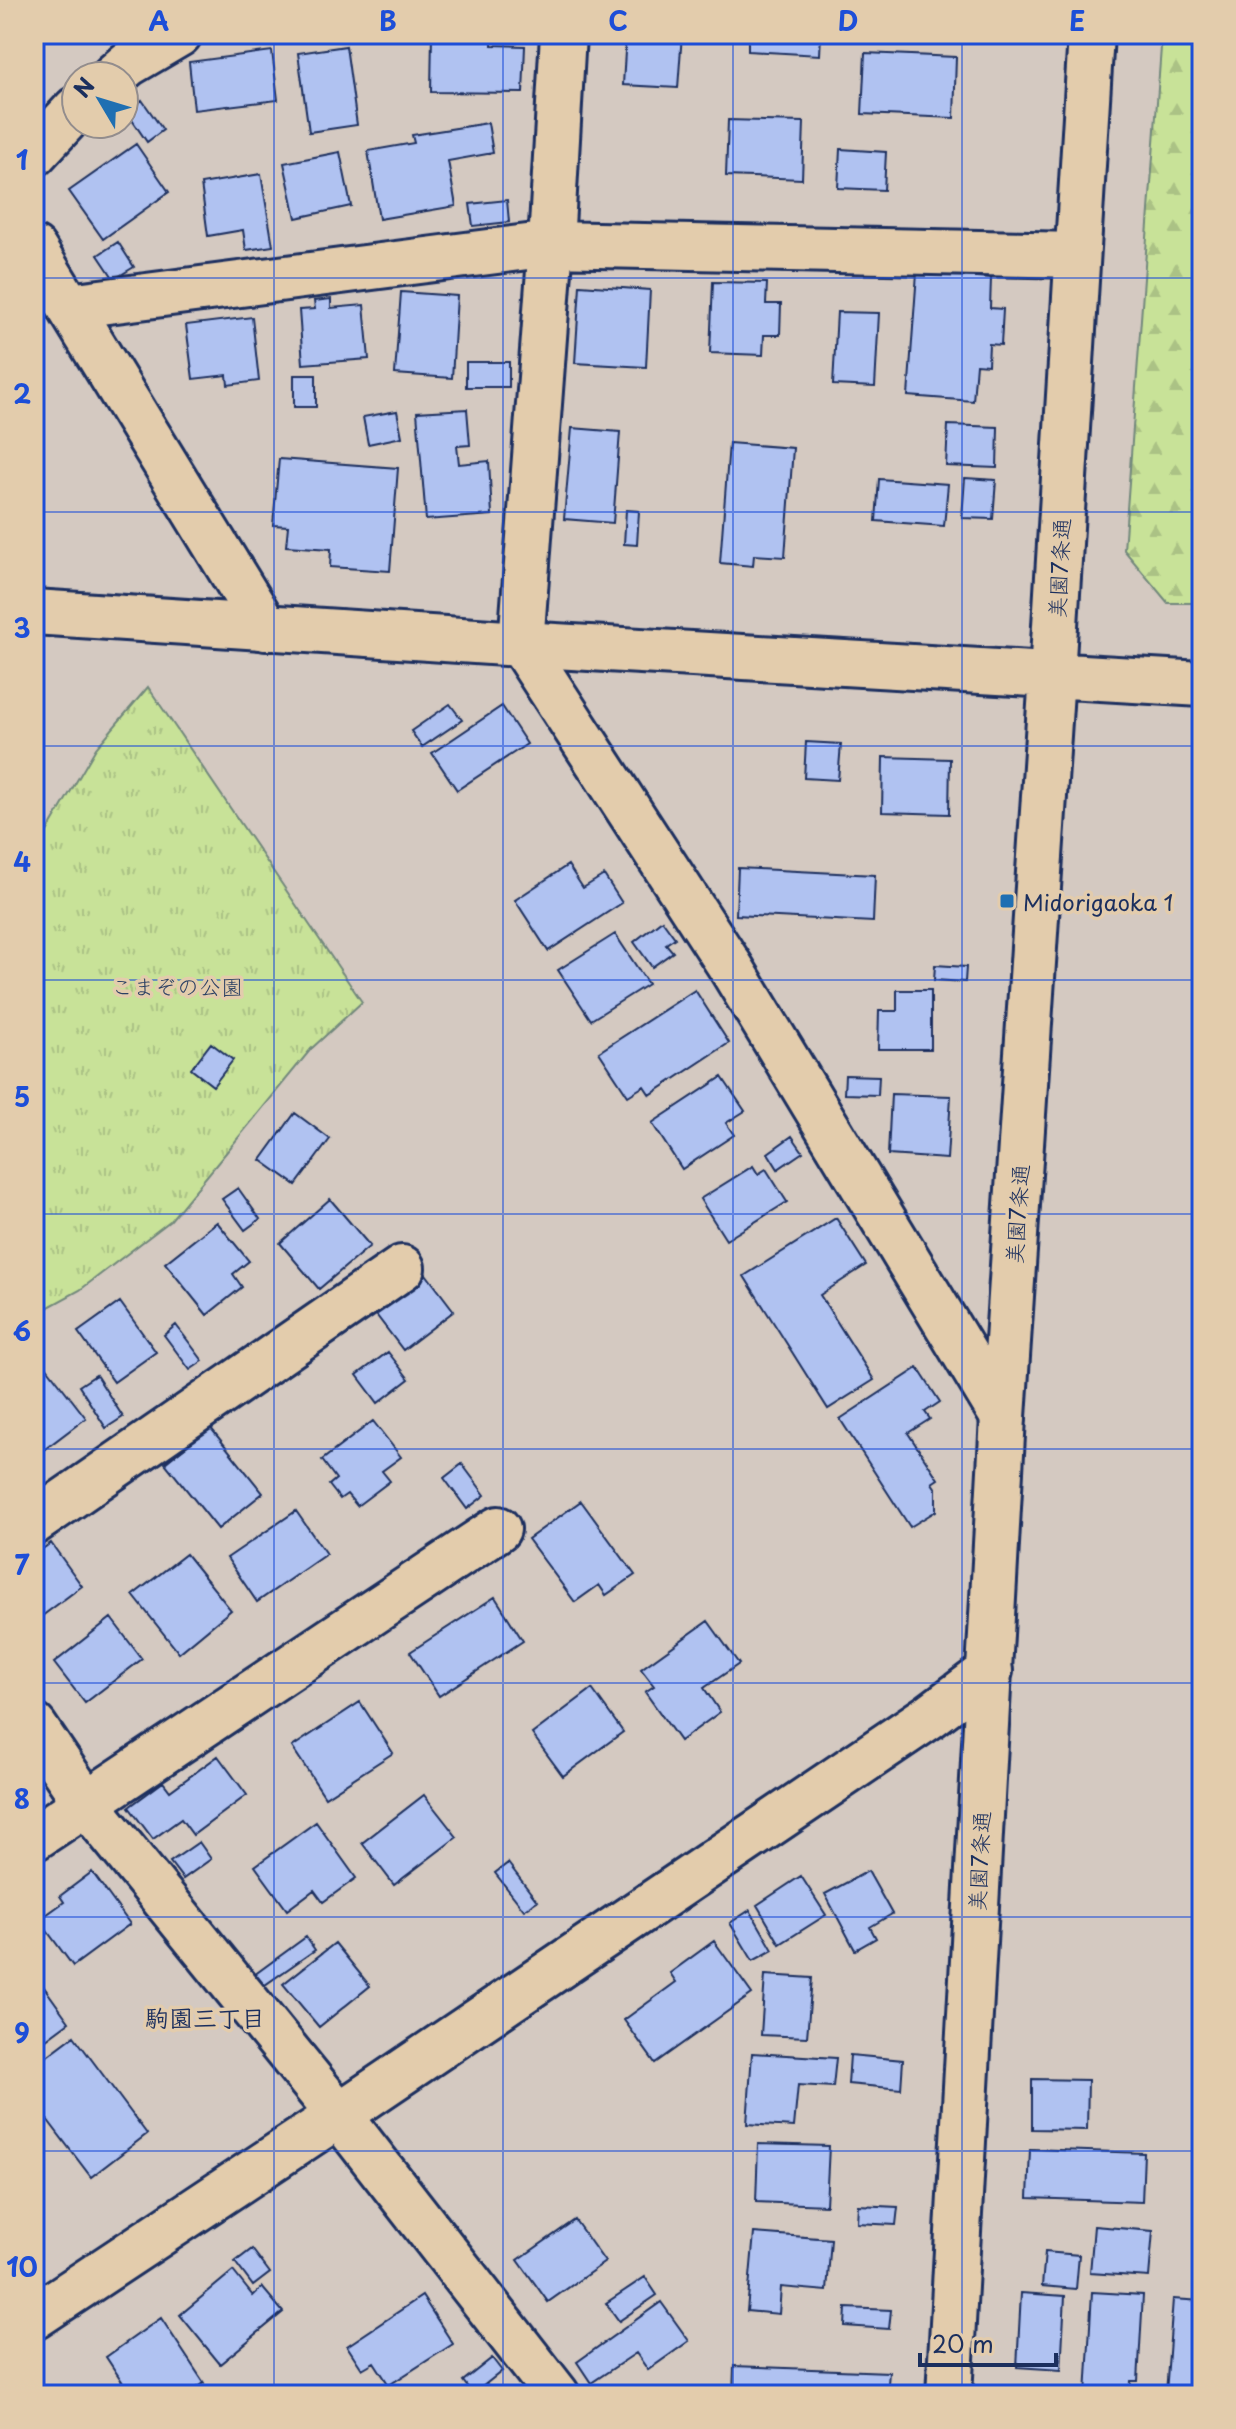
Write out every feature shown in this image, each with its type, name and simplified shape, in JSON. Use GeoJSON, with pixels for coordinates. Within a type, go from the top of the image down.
{"type":"FeatureCollection","features":[{"type":"Feature","properties":{"kind":"street"},"geometry":{"type":"LineString","coordinates":[[135,60],[179,34]]}},
{"type":"Feature","properties":{"kind":"street"},"geometry":{"type":"LineString","coordinates":[[563,34],[551,244],[521,644],[730,966],[1003,1417]]}},
{"type":"Feature","properties":{"kind":"street","name":"美園7条通"},"geometry":{"type":"LineString","coordinates":[[949,2395],[1003,1417],[1091,34]]}},
{"type":"Feature","properties":{"kind":"street"},"geometry":{"type":"LineString","coordinates":[[34,154],[60,126]]}},
{"type":"Feature","properties":{"kind":"street"},"geometry":{"type":"LineString","coordinates":[[69,306],[551,244],[1077,255]]}},
{"type":"Feature","properties":{"kind":"street"},"geometry":{"type":"LineString","coordinates":[[34,249],[266,628]]}},
{"type":"Feature","properties":{"kind":"street"},"geometry":{"type":"LineString","coordinates":[[34,612],[1202,684]]}},
{"type":"Feature","properties":{"kind":"street"},"geometry":{"type":"LineString","coordinates":[[34,1522],[402,1268]]}},
{"type":"Feature","properties":{"kind":"street"},"geometry":{"type":"LineString","coordinates":[[34,1838],[498,1529]]}},
{"type":"Feature","properties":{"kind":"street"},"geometry":{"type":"LineString","coordinates":[[34,2317],[930,1716],[990,1671]]}},
{"type":"Feature","properties":{"kind":"street"},"geometry":{"type":"LineString","coordinates":[[34,1726],[86,1803],[339,2115],[557,2395]]}},
{"type":"Feature","properties":{"kind":"green space"},"geometry":{"type":"Polygon","coordinates":[[[1162,34],[1202,34],[1202,603],[1168,603],[1124,550],[1162,34]]]}},
{"type":"Feature","properties":{"kind":"green space","name":"こまぞの公園"},"geometry":{"type":"Polygon","coordinates":[[[148,687],[362,1002],[311,1049],[170,1221],[80,1290],[34,1315],[34,854],[96,748],[148,687]]]}},
{"type":"Feature","properties":{"kind":"building"},"geometry":{"type":"Polygon","coordinates":[[[432,34],[492,34],[492,45],[525,46],[523,93],[431,92],[432,34]]]}},
{"type":"Feature","properties":{"kind":"building"},"geometry":{"type":"Polygon","coordinates":[[[626,34],[682,34],[678,88],[623,85],[626,34]]]}},
{"type":"Feature","properties":{"kind":"building"},"geometry":{"type":"Polygon","coordinates":[[[748,34],[821,34],[820,55],[748,51],[748,34]]]}},
{"type":"Feature","properties":{"kind":"building"},"geometry":{"type":"Polygon","coordinates":[[[346,46],[357,125],[309,132],[298,53],[346,46]]]}},
{"type":"Feature","properties":{"kind":"building"},"geometry":{"type":"Polygon","coordinates":[[[272,51],[278,100],[194,110],[189,62],[272,51]]]}},
{"type":"Feature","properties":{"kind":"building"},"geometry":{"type":"Polygon","coordinates":[[[865,53],[956,57],[954,118],[862,114],[865,53]]]}},
{"type":"Feature","properties":{"kind":"building"},"geometry":{"type":"Polygon","coordinates":[[[142,100],[163,130],[147,142],[140,132],[142,100]]]}},
{"type":"Feature","properties":{"kind":"building"},"geometry":{"type":"Polygon","coordinates":[[[728,120],[804,122],[802,179],[726,176],[728,120]]]}},
{"type":"Feature","properties":{"kind":"building"},"geometry":{"type":"Polygon","coordinates":[[[488,123],[493,153],[448,161],[456,206],[379,219],[368,151],[414,143],[412,135],[488,123]]]}},
{"type":"Feature","properties":{"kind":"building"},"geometry":{"type":"Polygon","coordinates":[[[136,144],[169,192],[103,239],[69,191],[136,144]]]}},
{"type":"Feature","properties":{"kind":"building"},"geometry":{"type":"Polygon","coordinates":[[[840,149],[886,152],[884,190],[838,188],[840,149]]]}},
{"type":"Feature","properties":{"kind":"building"},"geometry":{"type":"Polygon","coordinates":[[[340,152],[351,206],[296,218],[284,163],[340,152]]]}},
{"type":"Feature","properties":{"kind":"building"},"geometry":{"type":"Polygon","coordinates":[[[261,174],[273,246],[246,250],[243,230],[208,236],[201,184],[261,174]]]}},
{"type":"Feature","properties":{"kind":"building"},"geometry":{"type":"Polygon","coordinates":[[[507,200],[509,222],[473,226],[470,204],[507,200]]]}},
{"type":"Feature","properties":{"kind":"building"},"geometry":{"type":"Polygon","coordinates":[[[118,242],[134,267],[114,279],[98,255],[118,242]]]}},
{"type":"Feature","properties":{"kind":"building"},"geometry":{"type":"Polygon","coordinates":[[[917,273],[991,278],[990,308],[1003,309],[1001,345],[989,344],[988,365],[976,364],[973,401],[908,396],[917,273]]]}},
{"type":"Feature","properties":{"kind":"building"},"geometry":{"type":"Polygon","coordinates":[[[713,282],[767,283],[766,304],[781,304],[780,335],[764,335],[763,355],[710,353],[713,282]]]}},
{"type":"Feature","properties":{"kind":"building"},"geometry":{"type":"Polygon","coordinates":[[[580,285],[650,290],[646,367],[575,363],[580,285]]]}},
{"type":"Feature","properties":{"kind":"building"},"geometry":{"type":"Polygon","coordinates":[[[401,292],[457,296],[452,378],[395,374],[401,292]]]}},
{"type":"Feature","properties":{"kind":"building"},"geometry":{"type":"Polygon","coordinates":[[[331,299],[331,308],[364,305],[369,359],[303,364],[299,310],[315,309],[314,301],[331,299]]]}},
{"type":"Feature","properties":{"kind":"building"},"geometry":{"type":"Polygon","coordinates":[[[837,312],[879,313],[875,387],[833,385],[837,312]]]}},
{"type":"Feature","properties":{"kind":"building"},"geometry":{"type":"Polygon","coordinates":[[[252,317],[259,381],[228,385],[227,375],[193,379],[186,325],[252,317]]]}},
{"type":"Feature","properties":{"kind":"building"},"geometry":{"type":"Polygon","coordinates":[[[466,362],[509,362],[509,387],[466,387],[466,362]]]}},
{"type":"Feature","properties":{"kind":"building"},"geometry":{"type":"Polygon","coordinates":[[[294,375],[316,375],[316,407],[294,407],[294,375]]]}},
{"type":"Feature","properties":{"kind":"building"},"geometry":{"type":"Polygon","coordinates":[[[467,409],[470,445],[457,446],[459,464],[489,461],[492,515],[426,520],[417,412],[467,409]]]}},
{"type":"Feature","properties":{"kind":"building"},"geometry":{"type":"Polygon","coordinates":[[[397,411],[402,437],[368,444],[363,417],[397,411]]]}},
{"type":"Feature","properties":{"kind":"building"},"geometry":{"type":"Polygon","coordinates":[[[948,425],[998,427],[997,468],[946,466],[948,425]]]}},
{"type":"Feature","properties":{"kind":"building"},"geometry":{"type":"Polygon","coordinates":[[[572,428],[620,432],[613,523],[564,519],[572,428]]]}},
{"type":"Feature","properties":{"kind":"building"},"geometry":{"type":"Polygon","coordinates":[[[729,443],[793,448],[785,557],[754,555],[753,566],[720,563],[729,443]]]}},
{"type":"Feature","properties":{"kind":"building"},"geometry":{"type":"Polygon","coordinates":[[[279,459],[398,468],[390,571],[330,567],[331,549],[286,546],[288,526],[273,525],[279,459]]]}},
{"type":"Feature","properties":{"kind":"building"},"geometry":{"type":"Polygon","coordinates":[[[965,478],[996,480],[993,519],[962,518],[965,478]]]}},
{"type":"Feature","properties":{"kind":"building"},"geometry":{"type":"Polygon","coordinates":[[[879,479],[948,484],[944,526],[876,521],[879,479]]]}},
{"type":"Feature","properties":{"kind":"building"},"geometry":{"type":"Polygon","coordinates":[[[626,510],[639,511],[637,545],[624,544],[626,510]]]}},
{"type":"Feature","properties":{"kind":"building"},"geometry":{"type":"Polygon","coordinates":[[[450,704],[462,720],[422,747],[411,731],[450,704]]]}},
{"type":"Feature","properties":{"kind":"building"},"geometry":{"type":"Polygon","coordinates":[[[502,706],[527,744],[457,790],[432,753],[502,706]]]}},
{"type":"Feature","properties":{"kind":"building"},"geometry":{"type":"Polygon","coordinates":[[[806,742],[841,744],[838,780],[804,778],[806,742]]]}},
{"type":"Feature","properties":{"kind":"building"},"geometry":{"type":"Polygon","coordinates":[[[883,757],[950,759],[949,814],[882,812],[883,757]]]}},
{"type":"Feature","properties":{"kind":"building"},"geometry":{"type":"Polygon","coordinates":[[[568,865],[583,888],[604,875],[622,903],[548,951],[515,900],[568,865]]]}},
{"type":"Feature","properties":{"kind":"building"},"geometry":{"type":"Polygon","coordinates":[[[738,868],[875,875],[873,922],[736,915],[738,868]]]}},
{"type":"Feature","properties":{"kind":"building"},"geometry":{"type":"Polygon","coordinates":[[[662,920],[675,938],[666,944],[673,952],[652,967],[634,942],[662,920]]]}},
{"type":"Feature","properties":{"kind":"building"},"geometry":{"type":"Polygon","coordinates":[[[615,934],[648,984],[591,1020],[558,970],[615,934]]]}},
{"type":"Feature","properties":{"kind":"building"},"geometry":{"type":"Polygon","coordinates":[[[935,965],[966,967],[965,982],[934,980],[935,965]]]}},
{"type":"Feature","properties":{"kind":"building"},"geometry":{"type":"Polygon","coordinates":[[[695,990],[729,1043],[650,1095],[644,1086],[628,1096],[599,1052],[695,990]]]}},
{"type":"Feature","properties":{"kind":"building"},"geometry":{"type":"Polygon","coordinates":[[[897,990],[931,990],[931,1049],[878,1049],[879,1011],[897,1011],[897,990]]]}},
{"type":"Feature","properties":{"kind":"building"},"geometry":{"type":"Polygon","coordinates":[[[211,1043],[233,1060],[213,1086],[191,1069],[211,1043]]]}},
{"type":"Feature","properties":{"kind":"building"},"geometry":{"type":"Polygon","coordinates":[[[845,1075],[879,1076],[878,1095],[844,1094],[845,1075]]]}},
{"type":"Feature","properties":{"kind":"building"},"geometry":{"type":"Polygon","coordinates":[[[722,1077],[745,1111],[726,1123],[734,1135],[682,1169],[652,1123],[722,1077]]]}},
{"type":"Feature","properties":{"kind":"building"},"geometry":{"type":"Polygon","coordinates":[[[891,1094],[951,1096],[947,1159],[888,1155],[891,1094]]]}},
{"type":"Feature","properties":{"kind":"building"},"geometry":{"type":"Polygon","coordinates":[[[295,1113],[330,1139],[296,1185],[261,1160],[295,1113]]]}},
{"type":"Feature","properties":{"kind":"building"},"geometry":{"type":"Polygon","coordinates":[[[792,1136],[803,1152],[778,1169],[768,1153],[792,1136]]]}},
{"type":"Feature","properties":{"kind":"building"},"geometry":{"type":"Polygon","coordinates":[[[753,1166],[758,1174],[766,1169],[787,1202],[726,1240],[700,1199],[753,1166]]]}},
{"type":"Feature","properties":{"kind":"building"},"geometry":{"type":"Polygon","coordinates":[[[238,1188],[260,1219],[245,1230],[222,1199],[238,1188]]]}},
{"type":"Feature","properties":{"kind":"building"},"geometry":{"type":"Polygon","coordinates":[[[330,1199],[370,1246],[319,1289],[280,1243],[330,1199]]]}},
{"type":"Feature","properties":{"kind":"building"},"geometry":{"type":"Polygon","coordinates":[[[836,1218],[866,1265],[820,1295],[874,1380],[828,1409],[744,1276],[836,1218]]]}},
{"type":"Feature","properties":{"kind":"building"},"geometry":{"type":"Polygon","coordinates":[[[217,1222],[249,1261],[233,1274],[242,1287],[207,1315],[165,1263],[217,1222]]]}},
{"type":"Feature","properties":{"kind":"building"},"geometry":{"type":"Polygon","coordinates":[[[426,1274],[454,1311],[403,1350],[374,1312],[426,1274]]]}},
{"type":"Feature","properties":{"kind":"building"},"geometry":{"type":"Polygon","coordinates":[[[120,1302],[156,1352],[114,1382],[78,1332],[120,1302]]]}},
{"type":"Feature","properties":{"kind":"building"},"geometry":{"type":"Polygon","coordinates":[[[176,1325],[203,1361],[190,1370],[164,1335],[176,1325]]]}},
{"type":"Feature","properties":{"kind":"building"},"geometry":{"type":"Polygon","coordinates":[[[388,1352],[409,1379],[378,1403],[357,1375],[388,1352]]]}},
{"type":"Feature","properties":{"kind":"building"},"geometry":{"type":"Polygon","coordinates":[[[42,1361],[86,1418],[41,1452],[34,1443],[34,1368],[42,1361]]]}},
{"type":"Feature","properties":{"kind":"building"},"geometry":{"type":"Polygon","coordinates":[[[918,1368],[940,1402],[925,1412],[930,1419],[908,1433],[938,1479],[932,1483],[936,1489],[936,1511],[910,1527],[840,1419],[918,1368]]]}},
{"type":"Feature","properties":{"kind":"building"},"geometry":{"type":"Polygon","coordinates":[[[96,1375],[123,1417],[106,1428],[79,1386],[96,1375]]]}},
{"type":"Feature","properties":{"kind":"building"},"geometry":{"type":"Polygon","coordinates":[[[373,1421],[401,1457],[382,1471],[390,1481],[357,1506],[347,1494],[340,1499],[329,1485],[336,1479],[322,1460],[373,1421]]]}},
{"type":"Feature","properties":{"kind":"building"},"geometry":{"type":"Polygon","coordinates":[[[210,1427],[263,1493],[218,1529],[165,1463],[210,1427]]]}},
{"type":"Feature","properties":{"kind":"building"},"geometry":{"type":"Polygon","coordinates":[[[462,1464],[485,1495],[467,1509],[444,1478],[462,1464]]]}},
{"type":"Feature","properties":{"kind":"building"},"geometry":{"type":"Polygon","coordinates":[[[581,1501],[635,1575],[606,1595],[599,1585],[575,1602],[528,1539],[581,1501]]]}},
{"type":"Feature","properties":{"kind":"building"},"geometry":{"type":"Polygon","coordinates":[[[296,1511],[326,1554],[257,1602],[227,1558],[296,1511]]]}},
{"type":"Feature","properties":{"kind":"building"},"geometry":{"type":"Polygon","coordinates":[[[51,1543],[82,1586],[34,1622],[34,1555],[51,1543]]]}},
{"type":"Feature","properties":{"kind":"building"},"geometry":{"type":"Polygon","coordinates":[[[186,1554],[231,1610],[179,1653],[133,1595],[186,1554]]]}},
{"type":"Feature","properties":{"kind":"building"},"geometry":{"type":"Polygon","coordinates":[[[495,1597],[523,1641],[439,1696],[410,1652],[495,1597]]]}},
{"type":"Feature","properties":{"kind":"building"},"geometry":{"type":"Polygon","coordinates":[[[111,1618],[142,1659],[85,1703],[54,1663],[111,1618]]]}},
{"type":"Feature","properties":{"kind":"building"},"geometry":{"type":"Polygon","coordinates":[[[708,1621],[739,1664],[704,1688],[720,1712],[680,1741],[645,1692],[654,1686],[641,1669],[708,1621]]]}},
{"type":"Feature","properties":{"kind":"building"},"geometry":{"type":"Polygon","coordinates":[[[592,1689],[623,1732],[563,1776],[532,1734],[592,1689]]]}},
{"type":"Feature","properties":{"kind":"building"},"geometry":{"type":"Polygon","coordinates":[[[360,1702],[393,1753],[325,1797],[292,1747],[360,1702]]]}},
{"type":"Feature","properties":{"kind":"building"},"geometry":{"type":"Polygon","coordinates":[[[218,1756],[247,1795],[193,1835],[181,1819],[153,1839],[129,1807],[163,1782],[170,1791],[218,1756]]]}},
{"type":"Feature","properties":{"kind":"building"},"geometry":{"type":"Polygon","coordinates":[[[424,1795],[457,1837],[394,1885],[362,1843],[424,1795]]]}},
{"type":"Feature","properties":{"kind":"building"},"geometry":{"type":"Polygon","coordinates":[[[316,1822],[356,1878],[323,1902],[314,1890],[287,1910],[255,1866],[316,1822]]]}},
{"type":"Feature","properties":{"kind":"building"},"geometry":{"type":"Polygon","coordinates":[[[199,1842],[211,1859],[183,1879],[170,1862],[199,1842]]]}},
{"type":"Feature","properties":{"kind":"building"},"geometry":{"type":"Polygon","coordinates":[[[508,1863],[537,1901],[524,1910],[495,1873],[508,1863]]]}},
{"type":"Feature","properties":{"kind":"building"},"geometry":{"type":"Polygon","coordinates":[[[868,1871],[892,1914],[870,1927],[876,1938],[855,1950],[825,1894],[868,1871]]]}},
{"type":"Feature","properties":{"kind":"building"},"geometry":{"type":"Polygon","coordinates":[[[92,1872],[130,1924],[73,1966],[39,1920],[64,1902],[60,1896],[92,1872]]]}},
{"type":"Feature","properties":{"kind":"building"},"geometry":{"type":"Polygon","coordinates":[[[801,1876],[826,1915],[780,1944],[757,1905],[801,1876]]]}},
{"type":"Feature","properties":{"kind":"building"},"geometry":{"type":"Polygon","coordinates":[[[750,1910],[773,1950],[753,1961],[730,1923],[750,1910]]]}},
{"type":"Feature","properties":{"kind":"building"},"geometry":{"type":"Polygon","coordinates":[[[306,1937],[315,1950],[262,1987],[254,1975],[306,1937]]]}},
{"type":"Feature","properties":{"kind":"building"},"geometry":{"type":"Polygon","coordinates":[[[714,1941],[752,1994],[655,2063],[624,2020],[676,1982],[670,1973],[714,1941]]]}},
{"type":"Feature","properties":{"kind":"building"},"geometry":{"type":"Polygon","coordinates":[[[335,1943],[370,1986],[319,2027],[283,1984],[335,1943]]]}},
{"type":"Feature","properties":{"kind":"building"},"geometry":{"type":"Polygon","coordinates":[[[34,1973],[69,2022],[34,2048],[34,1973]]]}},
{"type":"Feature","properties":{"kind":"building"},"geometry":{"type":"Polygon","coordinates":[[[765,1975],[812,1978],[807,2037],[761,2035],[765,1975]]]}},
{"type":"Feature","properties":{"kind":"building"},"geometry":{"type":"Polygon","coordinates":[[[74,2036],[147,2134],[91,2177],[34,2102],[34,2066],[74,2036]]]}},
{"type":"Feature","properties":{"kind":"building"},"geometry":{"type":"Polygon","coordinates":[[[752,2053],[836,2058],[833,2087],[798,2085],[794,2127],[747,2124],[752,2053]]]}},
{"type":"Feature","properties":{"kind":"building"},"geometry":{"type":"Polygon","coordinates":[[[850,2055],[903,2060],[901,2089],[848,2084],[850,2055]]]}},
{"type":"Feature","properties":{"kind":"building"},"geometry":{"type":"Polygon","coordinates":[[[1032,2079],[1088,2080],[1087,2130],[1032,2129],[1032,2079]]]}},
{"type":"Feature","properties":{"kind":"building"},"geometry":{"type":"Polygon","coordinates":[[[758,2144],[829,2146],[826,2205],[756,2202],[758,2144]]]}},
{"type":"Feature","properties":{"kind":"building"},"geometry":{"type":"Polygon","coordinates":[[[1030,2149],[1144,2153],[1142,2202],[1028,2198],[1030,2149]]]}},
{"type":"Feature","properties":{"kind":"building"},"geometry":{"type":"Polygon","coordinates":[[[858,2205],[898,2207],[896,2225],[857,2223],[858,2205]]]}},
{"type":"Feature","properties":{"kind":"building"},"geometry":{"type":"Polygon","coordinates":[[[575,2220],[605,2262],[548,2302],[518,2260],[575,2220]]]}},
{"type":"Feature","properties":{"kind":"building"},"geometry":{"type":"Polygon","coordinates":[[[1094,2226],[1153,2231],[1149,2277],[1090,2273],[1094,2226]]]}},
{"type":"Feature","properties":{"kind":"building"},"geometry":{"type":"Polygon","coordinates":[[[754,2233],[831,2239],[827,2291],[781,2287],[779,2314],[747,2311],[754,2233]]]}},
{"type":"Feature","properties":{"kind":"building"},"geometry":{"type":"Polygon","coordinates":[[[252,2249],[270,2273],[253,2286],[235,2262],[252,2249]]]}},
{"type":"Feature","properties":{"kind":"building"},"geometry":{"type":"Polygon","coordinates":[[[1045,2252],[1079,2255],[1076,2289],[1042,2286],[1045,2252]]]}},
{"type":"Feature","properties":{"kind":"building"},"geometry":{"type":"Polygon","coordinates":[[[233,2271],[253,2296],[262,2287],[283,2312],[220,2364],[180,2315],[233,2271]]]}},
{"type":"Feature","properties":{"kind":"building"},"geometry":{"type":"Polygon","coordinates":[[[645,2277],[657,2295],[619,2321],[606,2303],[645,2277]]]}},
{"type":"Feature","properties":{"kind":"building"},"geometry":{"type":"Polygon","coordinates":[[[1092,2292],[1143,2295],[1138,2381],[1131,2381],[1130,2395],[1086,2395],[1092,2292]]]}},
{"type":"Feature","properties":{"kind":"building"},"geometry":{"type":"Polygon","coordinates":[[[1021,2293],[1065,2296],[1061,2370],[1017,2367],[1021,2293]]]}},
{"type":"Feature","properties":{"kind":"building"},"geometry":{"type":"Polygon","coordinates":[[[422,2296],[453,2344],[389,2385],[374,2362],[362,2369],[347,2346],[422,2296]]]}},
{"type":"Feature","properties":{"kind":"building"},"geometry":{"type":"Polygon","coordinates":[[[1173,2299],[1202,2301],[1202,2375],[1190,2374],[1188,2394],[1166,2393],[1173,2299]]]}},
{"type":"Feature","properties":{"kind":"building"},"geometry":{"type":"Polygon","coordinates":[[[661,2302],[689,2341],[648,2370],[636,2353],[591,2383],[577,2362],[661,2302]]]}},
{"type":"Feature","properties":{"kind":"building"},"geometry":{"type":"Polygon","coordinates":[[[846,2308],[891,2310],[889,2329],[845,2326],[846,2308]]]}},
{"type":"Feature","properties":{"kind":"building"},"geometry":{"type":"Polygon","coordinates":[[[161,2318],[204,2383],[186,2395],[131,2395],[106,2357],[161,2318]]]}},
{"type":"Feature","properties":{"kind":"building"},"geometry":{"type":"Polygon","coordinates":[[[492,2358],[502,2371],[473,2394],[463,2381],[492,2358]]]}},
{"type":"Feature","properties":{"kind":"building"},"geometry":{"type":"Polygon","coordinates":[[[734,2366],[889,2372],[887,2395],[733,2395],[734,2366]]]}},
{"type":"Feature","properties":{"kind":"place","name":"Midorigaoka 1"},"geometry":{"type":"Point","coordinates":[1007,901]}},
{"type":"Feature","properties":{"kind":"district","name":"駒園三丁目"},"geometry":{"type":"Point","coordinates":[205,2017]}}]}
